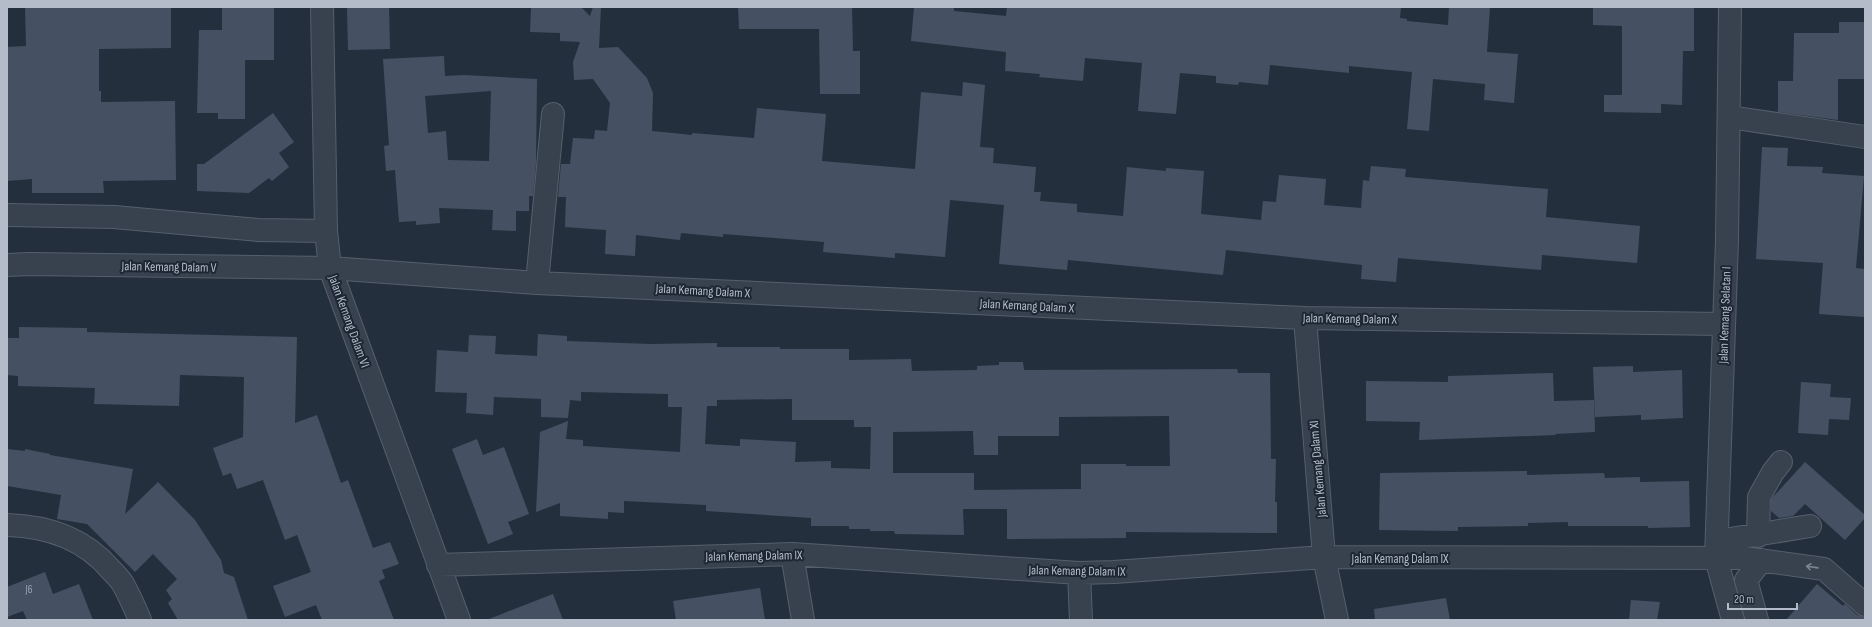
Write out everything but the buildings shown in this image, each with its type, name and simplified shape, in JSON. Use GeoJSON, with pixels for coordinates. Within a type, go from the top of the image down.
{"type":"FeatureCollection","features":[{"type":"Feature","properties":{"kind":"street","name":"Jalan Kemang Dalam VI"},"geometry":{"type":"LineString","coordinates":[[322,7],[326,231],[330,268],[459,620]]}},
{"type":"Feature","properties":{"kind":"street","name":"Jalan Kemang Selatan I"},"geometry":{"type":"LineString","coordinates":[[1730,7],[1728,240],[1717,550],[1732,620]]}},
{"type":"Feature","properties":{"kind":"street"},"geometry":{"type":"LineString","coordinates":[[536,283],[553,114]]}},
{"type":"Feature","properties":{"kind":"street"},"geometry":{"type":"LineString","coordinates":[[1729,117],[1865,137]]}},
{"type":"Feature","properties":{"kind":"street"},"geometry":{"type":"LineString","coordinates":[[7,215],[114,218],[258,230],[326,231]]}},
{"type":"Feature","properties":{"kind":"street","name":"Jalan Kemang Dalam V"},"geometry":{"type":"LineString","coordinates":[[7,265],[29,264],[330,268]]}},
{"type":"Feature","properties":{"kind":"street","name":"Jalan Kemang Dalam X"},"geometry":{"type":"LineString","coordinates":[[330,268],[536,283],[1305,318],[1724,324]]}},
{"type":"Feature","properties":{"kind":"street","name":"Jalan Kemang Dalam XI"},"geometry":{"type":"LineString","coordinates":[[1305,318],[1324,557],[1337,620]]}},
{"type":"Feature","properties":{"kind":"street"},"geometry":{"type":"LineString","coordinates":[[1758,536],[1759,497],[1773,472],[1781,462]]}},
{"type":"Feature","properties":{"kind":"street"},"geometry":{"type":"LineString","coordinates":[[7,525],[30,525],[60,533],[82,544],[103,560],[122,583],[140,620]]}},
{"type":"Feature","properties":{"kind":"street"},"geometry":{"type":"LineString","coordinates":[[1717,550],[1758,536],[1810,526]]}},
{"type":"Feature","properties":{"kind":"street"},"geometry":{"type":"LineString","coordinates":[[1717,550],[1744,558],[1824,569],[1865,605]]}},
{"type":"Feature","properties":{"kind":"street","name":"Jalan Kemang Dalam IX"},"geometry":{"type":"LineString","coordinates":[[438,565],[792,554],[1079,573],[1114,572],[1324,557],[1717,550]]}},
{"type":"Feature","properties":{"kind":"street"},"geometry":{"type":"LineString","coordinates":[[792,554],[803,620]]}},
{"type":"Feature","properties":{"kind":"street"},"geometry":{"type":"LineString","coordinates":[[1757,620],[1746,580],[1762,560]]}},
{"type":"Feature","properties":{"kind":"street"},"geometry":{"type":"LineString","coordinates":[[1079,573],[1081,620]]}}]}
